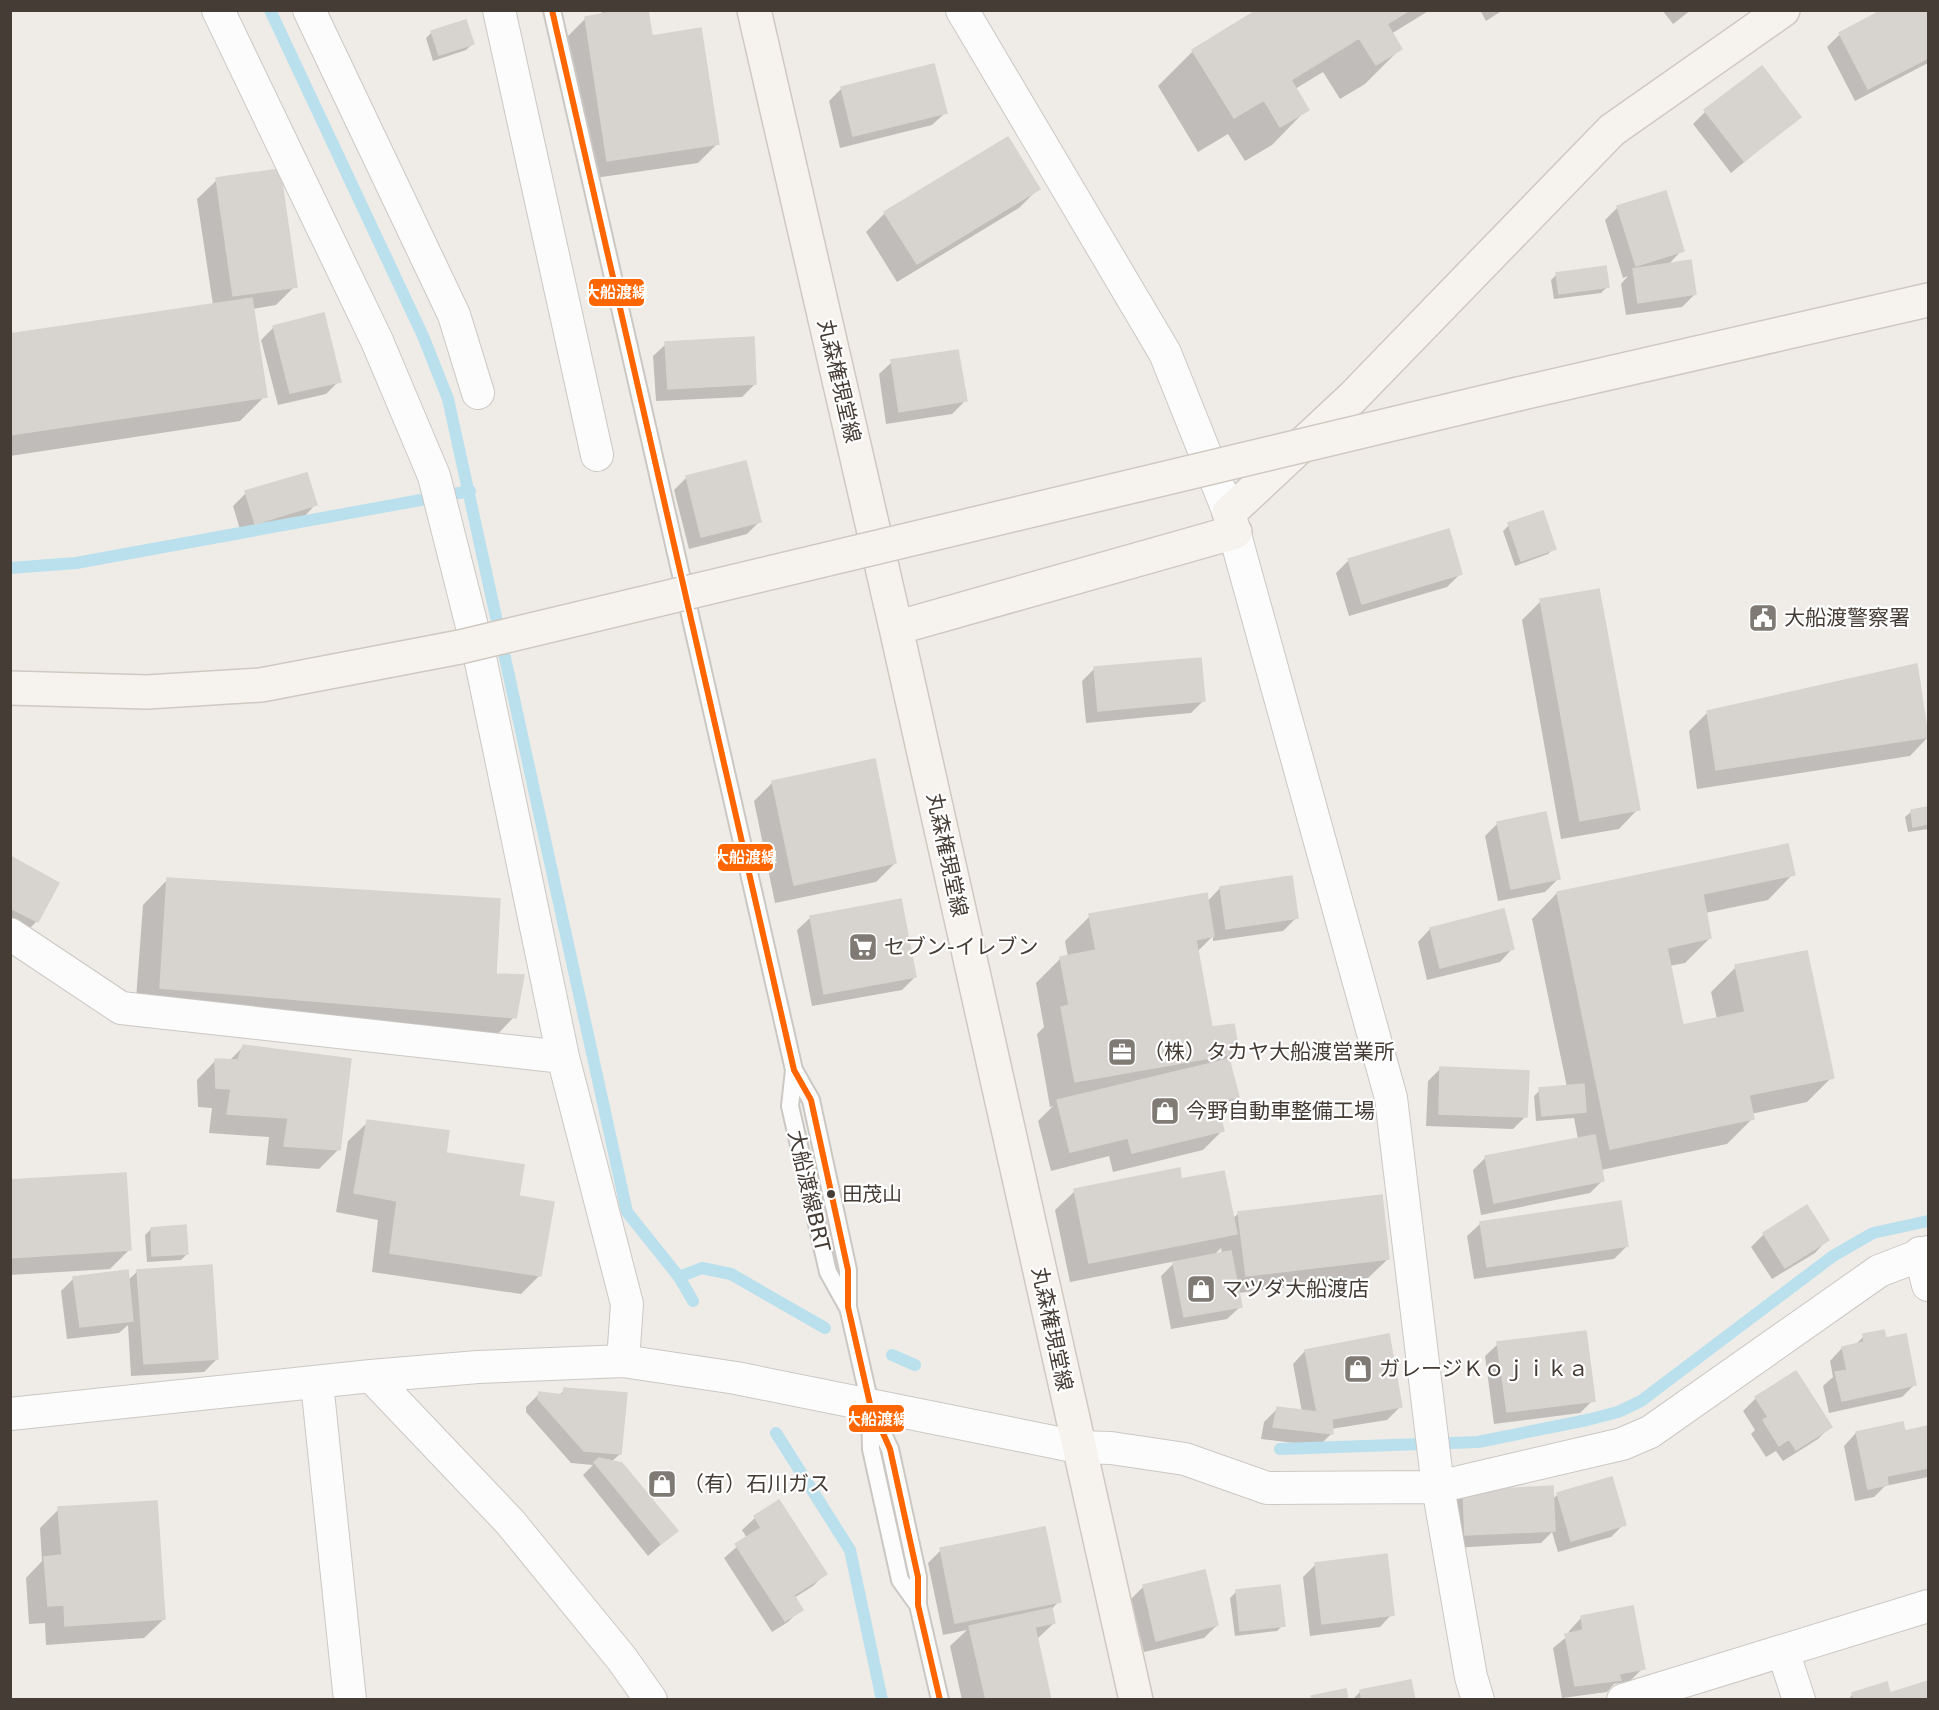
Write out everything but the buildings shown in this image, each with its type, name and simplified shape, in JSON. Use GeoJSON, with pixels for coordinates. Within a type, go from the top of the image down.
{"type":"FeatureCollection","features":[{"type":"Feature","properties":{"kind":"street"},"geometry":{"type":"LineString","coordinates":[[218,10],[377,341],[434,476],[481,662],[563,1057],[627,1304],[623,1361]]}},
{"type":"Feature","properties":{"kind":"street"},"geometry":{"type":"LineString","coordinates":[[309,10],[454,315],[478,393]]}},
{"type":"Feature","properties":{"kind":"street"},"geometry":{"type":"LineString","coordinates":[[499,10],[597,455]]}},
{"type":"Feature","properties":{"kind":"street","name":"丸森権現堂線"},"geometry":{"type":"LineString","coordinates":[[754,10],[896,628],[1136,1700]]}},
{"type":"Feature","properties":{"kind":"street"},"geometry":{"type":"LineString","coordinates":[[962,10],[1165,353],[1232,523],[1391,1098],[1434,1459],[1471,1677],[1478,1700]]}},
{"type":"Feature","properties":{"kind":"street"},"geometry":{"type":"LineString","coordinates":[[896,628],[1232,523],[1612,130],[1783,10]]}},
{"type":"Feature","properties":{"kind":"street"},"geometry":{"type":"LineString","coordinates":[[10,687],[147,692],[261,685],[460,647],[1518,394],[1929,300]]}},
{"type":"Feature","properties":{"kind":"street"},"geometry":{"type":"LineString","coordinates":[[10,934],[121,1008],[563,1057]]}},
{"type":"Feature","properties":{"kind":"street"},"geometry":{"type":"LineString","coordinates":[[10,1414],[371,1376],[478,1367],[623,1361],[736,1378],[1078,1447],[1111,1448],[1185,1459],[1267,1488],[1434,1459],[1622,1444],[1650,1432],[1879,1271],[1924,1253],[1929,1285]]}},
{"type":"Feature","properties":{"kind":"street"},"geometry":{"type":"LineString","coordinates":[[371,1376],[510,1522],[622,1659],[651,1700]]}},
{"type":"Feature","properties":{"kind":"street"},"geometry":{"type":"LineString","coordinates":[[316,1383],[350,1700]]}},
{"type":"Feature","properties":{"kind":"street"},"geometry":{"type":"LineString","coordinates":[[1623,1700],[1929,1606]]}},
{"type":"Feature","properties":{"kind":"street"},"geometry":{"type":"LineString","coordinates":[[1783,1651],[1799,1700]]}},
{"type":"Feature","properties":{"kind":"lane","name":"大船渡線BRT"},"geometry":{"type":"LineString","coordinates":[[552,10],[794,1070],[811,1100],[848,1270],[848,1306],[870,1404],[890,1449],[918,1577],[918,1605],[940,1700]]}},
{"type":"Feature","properties":{"kind":"waterway"},"geometry":{"type":"LineString","coordinates":[[270,10],[423,336],[448,399],[627,1212],[679,1277],[693,1301]]}},
{"type":"Feature","properties":{"kind":"waterway"},"geometry":{"type":"LineString","coordinates":[[10,568],[76,563],[470,491]]}},
{"type":"Feature","properties":{"kind":"waterway"},"geometry":{"type":"LineString","coordinates":[[1280,1449],[1478,1442],[1618,1412],[1641,1401],[1833,1256],[1873,1233],[1928,1221]]}},
{"type":"Feature","properties":{"kind":"waterway"},"geometry":{"type":"LineString","coordinates":[[679,1277],[702,1268],[731,1274],[825,1328]]}},
{"type":"Feature","properties":{"kind":"waterway"},"geometry":{"type":"LineString","coordinates":[[892,1355],[915,1365]]}},
{"type":"Feature","properties":{"kind":"waterway"},"geometry":{"type":"LineString","coordinates":[[776,1433],[850,1550],[882,1700]]}},
{"type":"Feature","properties":{"kind":"transit line","name":"大船渡線"},"geometry":{"type":"LineString","coordinates":[[552,10],[794,1070],[811,1100],[848,1270],[848,1307],[870,1404],[890,1449],[918,1577],[918,1605],[940,1700]]}},
{"type":"Feature","properties":{"kind":"place","name":"大船渡警察署"},"geometry":{"type":"Point","coordinates":[1763,618]}},
{"type":"Feature","properties":{"kind":"place","name":"セブン-イレブン"},"geometry":{"type":"Point","coordinates":[863,947]}},
{"type":"Feature","properties":{"kind":"place","name":"（株）タカヤ大船渡営業所"},"geometry":{"type":"Point","coordinates":[1122,1052]}},
{"type":"Feature","properties":{"kind":"place","name":"今野自動車整備工場"},"geometry":{"type":"Point","coordinates":[1165,1111]}},
{"type":"Feature","properties":{"kind":"place","name":"田茂山"},"geometry":{"type":"Point","coordinates":[831,1194]}},
{"type":"Feature","properties":{"kind":"place","name":"マツダ大船渡店"},"geometry":{"type":"Point","coordinates":[1201,1289]}},
{"type":"Feature","properties":{"kind":"place","name":"ガレージＫｏｊｉｋａ"},"geometry":{"type":"Point","coordinates":[1358,1369]}},
{"type":"Feature","properties":{"kind":"place","name":"（有）石川ガス"},"geometry":{"type":"Point","coordinates":[662,1484]}}]}
